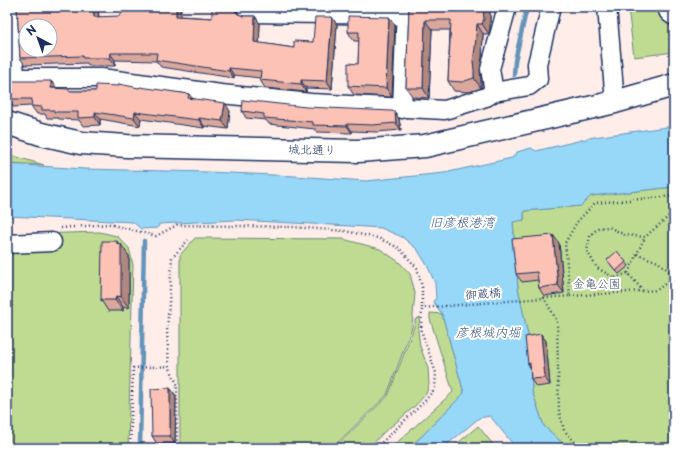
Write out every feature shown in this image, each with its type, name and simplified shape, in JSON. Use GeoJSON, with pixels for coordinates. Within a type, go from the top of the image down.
{"type":"FeatureCollection","features":[{"type":"Feature","properties":{"kind":"main road","name":"城北通り"},"geometry":{"type":"LineString","coordinates":[[7,123],[41,134],[81,143],[127,146],[358,151],[425,146],[615,102],[674,85]]}},
{"type":"Feature","properties":{"kind":"main road","name":"城北通り"},"geometry":{"type":"LineString","coordinates":[[615,102],[674,94]]}},
{"type":"Feature","properties":{"kind":"street"},"geometry":{"type":"LineString","coordinates":[[11,7],[11,78],[101,78],[221,94],[311,103],[402,109],[445,110],[486,98],[494,92],[529,86],[538,79],[537,64],[551,7]]}},
{"type":"Feature","properties":{"kind":"street"},"geometry":{"type":"LineString","coordinates":[[246,7],[249,13],[406,11],[402,109]]}},
{"type":"Feature","properties":{"kind":"street"},"geometry":{"type":"LineString","coordinates":[[494,92],[490,69],[507,7]]}},
{"type":"Feature","properties":{"kind":"street"},"geometry":{"type":"LineString","coordinates":[[607,7],[615,102]]}},
{"type":"Feature","properties":{"kind":"street"},"geometry":{"type":"LineString","coordinates":[[667,7],[667,11],[674,16]]}},
{"type":"Feature","properties":{"kind":"street"},"geometry":{"type":"LineString","coordinates":[[7,244],[55,235]]}},
{"type":"Feature","properties":{"kind":"path"},"geometry":{"type":"LineString","coordinates":[[570,296],[565,243],[577,222],[595,203],[674,196]]}},
{"type":"Feature","properties":{"kind":"path"},"geometry":{"type":"LineString","coordinates":[[645,237],[625,235],[609,227],[598,228],[590,236],[587,251],[597,268],[615,278],[628,273],[645,237],[668,217],[674,207]]}},
{"type":"Feature","properties":{"kind":"path"},"geometry":{"type":"LineString","coordinates":[[55,235],[109,224],[156,236],[177,225],[292,227],[345,231],[378,238],[399,248],[417,268],[422,287],[423,308],[421,330],[436,373],[435,388],[425,400],[376,448]]}},
{"type":"Feature","properties":{"kind":"path"},"geometry":{"type":"LineString","coordinates":[[176,448],[178,384],[169,366],[168,332],[172,258],[188,240]]}},
{"type":"Feature","properties":{"kind":"path"},"geometry":{"type":"LineString","coordinates":[[637,254],[658,262],[674,276]]}},
{"type":"Feature","properties":{"kind":"path"},"geometry":{"type":"LineString","coordinates":[[628,273],[643,291]]}},
{"type":"Feature","properties":{"kind":"path","name":"御蔵橋"},"geometry":{"type":"LineString","coordinates":[[423,308],[657,290],[674,276]]}},
{"type":"Feature","properties":{"kind":"path"},"geometry":{"type":"LineString","coordinates":[[544,298],[557,321],[559,412],[564,430],[580,448]]}},
{"type":"Feature","properties":{"kind":"path"},"geometry":{"type":"LineString","coordinates":[[130,448],[133,368],[169,366]]}},
{"type":"Feature","properties":{"kind":"green space"},"geometry":{"type":"Polygon","coordinates":[[[628,7],[674,7],[674,52],[634,57],[628,7]]]}},
{"type":"Feature","properties":{"kind":"green space"},"geometry":{"type":"Polygon","coordinates":[[[7,154],[44,165],[7,163],[7,154]]]}},
{"type":"Feature","properties":{"kind":"green space","name":"金亀公園"},"geometry":{"type":"Polygon","coordinates":[[[674,187],[674,448],[568,448],[544,426],[532,391],[529,340],[518,288],[513,221],[524,220],[524,211],[580,206],[591,196],[674,187]]]}},
{"type":"Feature","properties":{"kind":"green space"},"geometry":{"type":"Polygon","coordinates":[[[99,232],[117,236],[129,248],[133,265],[128,448],[7,448],[7,235],[99,232]]]}},
{"type":"Feature","properties":{"kind":"green space"},"geometry":{"type":"Polygon","coordinates":[[[195,238],[343,239],[380,249],[399,262],[410,274],[415,293],[412,327],[387,395],[335,445],[325,448],[180,448],[180,255],[195,238]]]}},
{"type":"Feature","properties":{"kind":"green space"},"geometry":{"type":"Polygon","coordinates":[[[430,313],[442,314],[464,393],[409,448],[391,448],[453,392],[430,319],[430,313]]]}},
{"type":"Feature","properties":{"kind":"green space"},"geometry":{"type":"Polygon","coordinates":[[[420,317],[418,331],[420,346],[428,368],[429,385],[426,394],[415,406],[384,432],[369,448],[334,448],[388,396],[415,324],[415,320],[420,317]]]}},
{"type":"Feature","properties":{"kind":"green space"},"geometry":{"type":"Polygon","coordinates":[[[478,426],[496,448],[452,448],[478,426]]]}},
{"type":"Feature","properties":{"kind":"water","name":"旧彦根港湾"},"geometry":{"type":"Polygon","coordinates":[[[674,126],[674,187],[591,196],[581,206],[524,211],[524,220],[513,222],[518,288],[529,340],[532,391],[544,426],[568,448],[516,448],[490,416],[479,418],[443,448],[409,448],[464,393],[442,314],[433,301],[436,299],[435,283],[427,265],[417,249],[402,237],[381,228],[235,220],[159,224],[158,228],[141,229],[133,222],[7,216],[7,164],[85,169],[295,176],[366,181],[444,173],[512,158],[517,152],[531,148],[536,151],[594,137],[674,126]]]}},
{"type":"Feature","properties":{"kind":"building"},"geometry":{"type":"Polygon","coordinates":[[[17,7],[93,7],[94,17],[120,16],[120,14],[122,14],[122,7],[176,7],[176,16],[212,18],[212,7],[233,7],[238,14],[244,16],[255,16],[254,42],[294,48],[294,41],[313,42],[315,17],[332,17],[327,81],[301,80],[301,84],[260,80],[261,71],[229,68],[229,71],[156,60],[157,53],[110,53],[110,58],[83,58],[83,56],[58,57],[58,18],[18,18],[18,24],[17,7]]]}},
{"type":"Feature","properties":{"kind":"building"},"geometry":{"type":"Polygon","coordinates":[[[409,7],[483,7],[484,19],[482,24],[477,24],[473,61],[474,78],[462,82],[448,81],[451,20],[425,20],[423,88],[406,88],[409,7]]]}},
{"type":"Feature","properties":{"kind":"building"},"geometry":{"type":"Polygon","coordinates":[[[348,16],[389,17],[386,88],[348,86],[348,63],[358,64],[359,32],[348,32],[348,16]]]}},
{"type":"Feature","properties":{"kind":"building"},"geometry":{"type":"Polygon","coordinates":[[[8,81],[51,81],[51,88],[69,89],[69,91],[96,91],[96,85],[119,86],[119,84],[189,94],[188,98],[225,103],[222,121],[199,118],[199,120],[135,112],[134,118],[95,112],[95,117],[78,118],[78,112],[54,112],[54,110],[42,110],[42,107],[31,106],[32,99],[8,99],[8,81]]]}},
{"type":"Feature","properties":{"kind":"building"},"geometry":{"type":"Polygon","coordinates":[[[243,100],[306,107],[392,111],[395,112],[396,123],[372,125],[347,124],[347,126],[313,125],[313,122],[264,118],[264,114],[242,111],[243,100]]]}},
{"type":"Feature","properties":{"kind":"building"},"geometry":{"type":"Polygon","coordinates":[[[553,235],[558,285],[539,288],[537,272],[516,274],[512,239],[553,235]]]}},
{"type":"Feature","properties":{"kind":"building"},"geometry":{"type":"Polygon","coordinates":[[[102,241],[117,241],[117,244],[121,244],[121,297],[116,296],[115,300],[101,300],[102,241]]]}},
{"type":"Feature","properties":{"kind":"building"},"geometry":{"type":"Polygon","coordinates":[[[617,251],[626,262],[616,271],[607,260],[617,251]]]}},
{"type":"Feature","properties":{"kind":"building"},"geometry":{"type":"Polygon","coordinates":[[[541,334],[545,378],[531,379],[530,363],[528,364],[525,337],[541,334]]]}},
{"type":"Feature","properties":{"kind":"building"},"geometry":{"type":"Polygon","coordinates":[[[170,388],[170,436],[152,436],[151,389],[170,388]]]}},
{"type":"Feature","properties":{"kind":"waterway"},"geometry":{"type":"LineString","coordinates":[[514,75],[515,61],[527,7]]}},
{"type":"Feature","properties":{"kind":"waterway"},"geometry":{"type":"LineString","coordinates":[[140,448],[144,241]]}},
{"type":"Feature","properties":{"kind":"water label","name":"彦根城内堀"},"geometry":{"type":"Point","coordinates":[488,332]}}]}
